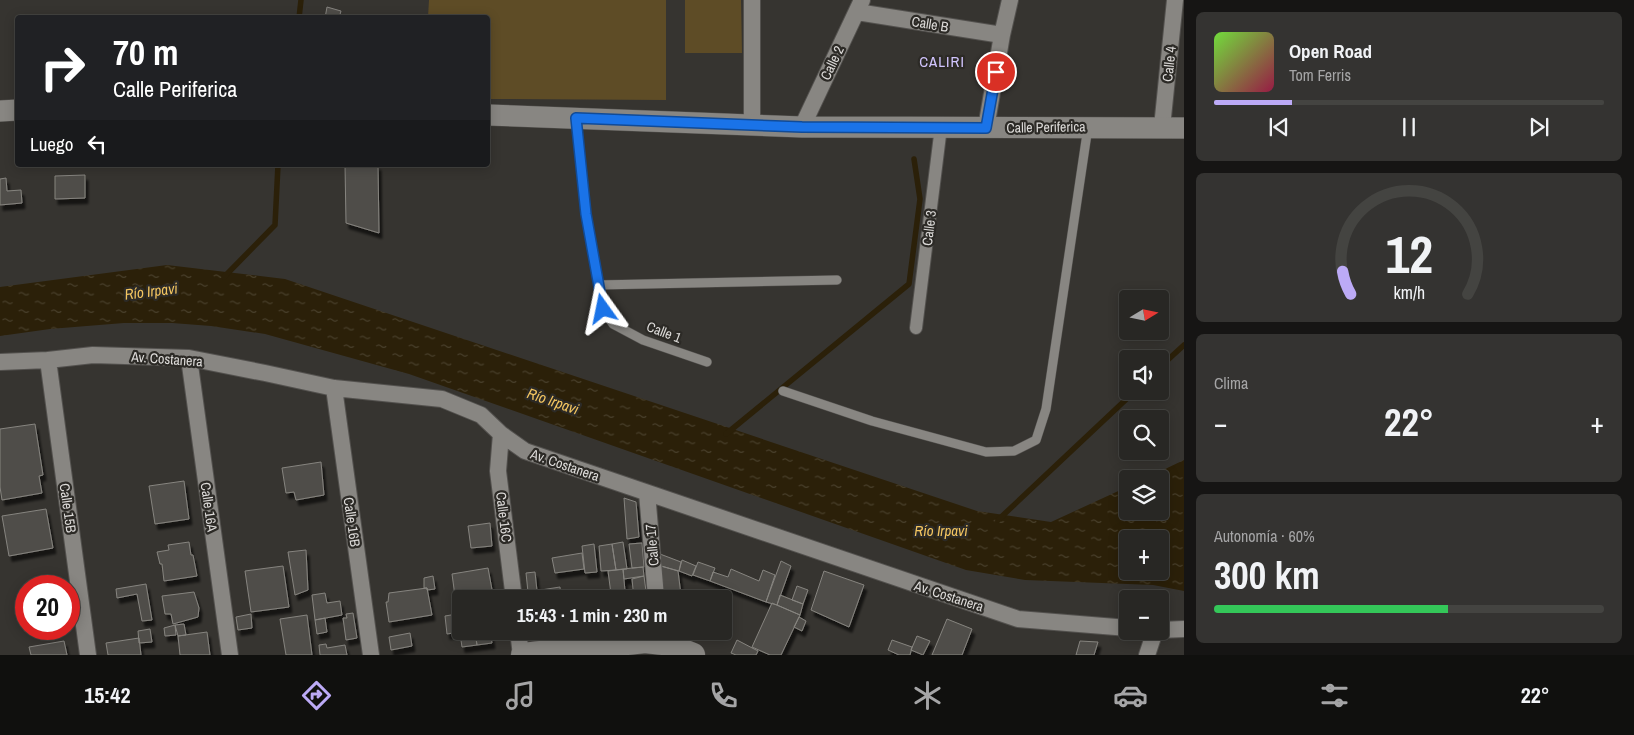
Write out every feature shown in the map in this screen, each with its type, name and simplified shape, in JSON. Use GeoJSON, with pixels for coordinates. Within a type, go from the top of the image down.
{"type":"FeatureCollection","features":[{"type":"Feature","properties":{"kind":"main road"},"geometry":{"type":"LineString","coordinates":[[522,655],[645,641],[664,642],[693,655]]}},
{"type":"Feature","properties":{"kind":"street"},"geometry":{"type":"LineString","coordinates":[[752,0],[752,125]]}},
{"type":"Feature","properties":{"kind":"street"},"geometry":{"type":"LineString","coordinates":[[986,128],[1010,0]]}},
{"type":"Feature","properties":{"kind":"street","name":"Calle 4"},"geometry":{"type":"LineString","coordinates":[[1162,127],[1175,0]]}},
{"type":"Feature","properties":{"kind":"street","name":"Calle B"},"geometry":{"type":"LineString","coordinates":[[860,6],[1002,35]]}},
{"type":"Feature","properties":{"kind":"street","name":"Calle 2"},"geometry":{"type":"LineString","coordinates":[[802,127],[860,6]]}},
{"type":"Feature","properties":{"kind":"street"},"geometry":{"type":"LineString","coordinates":[[0,111],[15,110]]}},
{"type":"Feature","properties":{"kind":"street","name":"Calle Periferica"},"geometry":{"type":"LineString","coordinates":[[490,115],[802,127],[1184,128]]}},
{"type":"Feature","properties":{"kind":"street","name":"Calle 3"},"geometry":{"type":"LineString","coordinates":[[916,328],[940,127]]}},
{"type":"Feature","properties":{"kind":"street","name":"Av. Costanera"},"geometry":{"type":"LineString","coordinates":[[0,362],[48,360],[93,355],[189,358],[265,372],[334,388],[442,399],[481,415],[501,434],[525,451],[1018,620],[1119,627]]}},
{"type":"Feature","properties":{"kind":"street","name":"Calle 16A"},"geometry":{"type":"LineString","coordinates":[[189,358],[230,655]]}},
{"type":"Feature","properties":{"kind":"street","name":"Calle 15B"},"geometry":{"type":"LineString","coordinates":[[48,360],[88,655]]}},
{"type":"Feature","properties":{"kind":"street","name":"Calle 16B"},"geometry":{"type":"LineString","coordinates":[[334,388],[371,655]]}},
{"type":"Feature","properties":{"kind":"street","name":"Calle 16C"},"geometry":{"type":"LineString","coordinates":[[501,434],[498,471],[513,590]]}},
{"type":"Feature","properties":{"kind":"street","name":"Calle 17"},"geometry":{"type":"LineString","coordinates":[[647,493],[655,590]]}},
{"type":"Feature","properties":{"kind":"street"},"geometry":{"type":"LineString","coordinates":[[1169,630],[1184,629]]}},
{"type":"Feature","properties":{"kind":"street"},"geometry":{"type":"LineString","coordinates":[[520,640],[522,655]]}},
{"type":"Feature","properties":{"kind":"street"},"geometry":{"type":"LineString","coordinates":[[1147,655],[1152,640]]}},
{"type":"Feature","properties":{"kind":"lane","name":"Calle 1"},"geometry":{"type":"LineString","coordinates":[[576,118],[586,214],[603,309],[612,324],[642,340],[707,362]]}},
{"type":"Feature","properties":{"kind":"lane"},"geometry":{"type":"LineString","coordinates":[[783,391],[900,429],[986,452],[1014,451],[1036,440],[1046,409],[1088,127]]}},
{"type":"Feature","properties":{"kind":"lane"},"geometry":{"type":"LineString","coordinates":[[598,285],[837,280]]}},
{"type":"Feature","properties":{"kind":"shaded area"},"geometry":{"type":"Polygon","coordinates":[[[429,0],[666,0],[666,100],[490,99],[490,15],[428,15],[429,0]]]}},
{"type":"Feature","properties":{"kind":"shaded area"},"geometry":{"type":"Polygon","coordinates":[[[685,0],[741,0],[742,53],[685,53],[685,0]]]}},
{"type":"Feature","properties":{"kind":"water","name":"Río Irpavi"},"geometry":{"type":"Polygon","coordinates":[[[167,265],[285,279],[977,511],[1051,522],[1119,491],[1119,520],[1169,520],[1169,470],[1163,470],[1184,460],[1184,591],[1153,585],[1025,580],[966,570],[409,374],[265,334],[211,326],[172,323],[124,323],[50,329],[0,336],[0,287],[167,265]]]}},
{"type":"Feature","properties":{"kind":"building"},"geometry":{"type":"Polygon","coordinates":[[[327,7],[341,11],[340,15],[326,15],[327,7]]]}},
{"type":"Feature","properties":{"kind":"building"},"geometry":{"type":"Polygon","coordinates":[[[345,167],[378,167],[379,233],[346,223],[345,167]]]}},
{"type":"Feature","properties":{"kind":"building"},"geometry":{"type":"Polygon","coordinates":[[[85,175],[85,198],[55,199],[55,176],[85,175]]]}},
{"type":"Feature","properties":{"kind":"building"},"geometry":{"type":"Polygon","coordinates":[[[6,178],[7,191],[21,190],[22,203],[0,205],[0,179],[6,178]]]}},
{"type":"Feature","properties":{"kind":"building"},"geometry":{"type":"Polygon","coordinates":[[[35,424],[43,475],[39,476],[42,493],[2,500],[0,487],[0,429],[35,424]]]}},
{"type":"Feature","properties":{"kind":"building"},"geometry":{"type":"Polygon","coordinates":[[[321,462],[324,495],[296,500],[294,492],[286,493],[282,468],[321,462]]]}},
{"type":"Feature","properties":{"kind":"building"},"geometry":{"type":"Polygon","coordinates":[[[184,481],[189,519],[155,524],[149,486],[184,481]]]}},
{"type":"Feature","properties":{"kind":"building"},"geometry":{"type":"Polygon","coordinates":[[[624,498],[636,502],[639,537],[627,539],[624,498]]]}},
{"type":"Feature","properties":{"kind":"building"},"geometry":{"type":"Polygon","coordinates":[[[46,509],[53,548],[9,556],[2,516],[46,509]]]}},
{"type":"Feature","properties":{"kind":"building"},"geometry":{"type":"Polygon","coordinates":[[[490,523],[492,546],[471,548],[468,526],[490,523]]]}},
{"type":"Feature","properties":{"kind":"building"},"geometry":{"type":"Polygon","coordinates":[[[189,542],[197,576],[164,581],[162,564],[160,564],[157,552],[169,550],[168,545],[189,542]]]}},
{"type":"Feature","properties":{"kind":"building"},"geometry":{"type":"Polygon","coordinates":[[[623,542],[627,569],[616,570],[612,544],[623,542]]]}},
{"type":"Feature","properties":{"kind":"building"},"geometry":{"type":"Polygon","coordinates":[[[642,543],[644,567],[632,568],[629,544],[642,543]]]}},
{"type":"Feature","properties":{"kind":"building"},"geometry":{"type":"Polygon","coordinates":[[[594,544],[597,572],[585,573],[582,546],[594,544]]]}},
{"type":"Feature","properties":{"kind":"building"},"geometry":{"type":"Polygon","coordinates":[[[612,544],[616,570],[601,571],[599,546],[612,544]]]}},
{"type":"Feature","properties":{"kind":"building"},"geometry":{"type":"Polygon","coordinates":[[[306,550],[308,590],[295,595],[288,552],[306,550]]]}},
{"type":"Feature","properties":{"kind":"building"},"geometry":{"type":"Polygon","coordinates":[[[582,553],[584,569],[555,573],[552,558],[582,553]]]}},
{"type":"Feature","properties":{"kind":"building"},"geometry":{"type":"Polygon","coordinates":[[[660,554],[681,562],[679,571],[661,566],[660,554]]]}},
{"type":"Feature","properties":{"kind":"building"},"geometry":{"type":"Polygon","coordinates":[[[682,560],[696,566],[692,576],[679,571],[682,560]]]}},
{"type":"Feature","properties":{"kind":"building"},"geometry":{"type":"Polygon","coordinates":[[[781,561],[791,566],[777,605],[766,602],[781,561]]]}},
{"type":"Feature","properties":{"kind":"building"},"geometry":{"type":"Polygon","coordinates":[[[698,562],[715,568],[710,581],[693,575],[698,562]]]}},
{"type":"Feature","properties":{"kind":"building"},"geometry":{"type":"Polygon","coordinates":[[[283,566],[289,607],[251,612],[245,571],[283,566]]]}},
{"type":"Feature","properties":{"kind":"building"},"geometry":{"type":"Polygon","coordinates":[[[661,566],[678,571],[680,590],[663,590],[661,566]]]}},
{"type":"Feature","properties":{"kind":"building"},"geometry":{"type":"Polygon","coordinates":[[[643,567],[644,576],[624,579],[623,569],[643,567]]]}},
{"type":"Feature","properties":{"kind":"building"},"geometry":{"type":"Polygon","coordinates":[[[488,568],[492,590],[454,590],[452,574],[488,568]]]}},
{"type":"Feature","properties":{"kind":"building"},"geometry":{"type":"Polygon","coordinates":[[[623,569],[625,590],[610,590],[608,571],[623,569]]]}},
{"type":"Feature","properties":{"kind":"building"},"geometry":{"type":"Polygon","coordinates":[[[731,569],[759,581],[763,570],[775,575],[766,602],[710,581],[713,572],[728,577],[731,569]]]}},
{"type":"Feature","properties":{"kind":"building"},"geometry":{"type":"Polygon","coordinates":[[[824,571],[864,585],[849,627],[811,610],[824,571]]]}},
{"type":"Feature","properties":{"kind":"building"},"geometry":{"type":"Polygon","coordinates":[[[535,572],[537,590],[528,590],[526,573],[535,572]]]}},
{"type":"Feature","properties":{"kind":"building"},"geometry":{"type":"Polygon","coordinates":[[[433,576],[435,589],[427,590],[427,588],[424,588],[424,578],[433,576]]]}},
{"type":"Feature","properties":{"kind":"building"},"geometry":{"type":"Polygon","coordinates":[[[644,576],[646,590],[633,590],[632,579],[644,576]]]}},
{"type":"Feature","properties":{"kind":"building"},"geometry":{"type":"Polygon","coordinates":[[[146,584],[152,620],[142,621],[137,594],[117,598],[116,589],[146,584]]]}},
{"type":"Feature","properties":{"kind":"building"},"geometry":{"type":"Polygon","coordinates":[[[797,586],[808,590],[803,604],[792,600],[797,586]]]}},
{"type":"Feature","properties":{"kind":"building"},"geometry":{"type":"Polygon","coordinates":[[[560,587],[560,590],[541,590],[560,587]]]}},
{"type":"Feature","properties":{"kind":"building"},"geometry":{"type":"Polygon","coordinates":[[[427,588],[432,615],[389,622],[386,602],[388,602],[389,593],[427,588]]]}},
{"type":"Feature","properties":{"kind":"building"},"geometry":{"type":"Polygon","coordinates":[[[194,592],[199,608],[198,617],[173,624],[171,614],[165,614],[162,596],[194,592]]]}},
{"type":"Feature","properties":{"kind":"building"},"geometry":{"type":"Polygon","coordinates":[[[325,593],[327,603],[340,601],[342,615],[315,620],[312,595],[325,593]]]}},
{"type":"Feature","properties":{"kind":"building"},"geometry":{"type":"Polygon","coordinates":[[[780,595],[803,604],[800,615],[777,605],[780,595]]]}},
{"type":"Feature","properties":{"kind":"building"},"geometry":{"type":"Polygon","coordinates":[[[772,603],[800,615],[781,655],[770,655],[752,647],[772,603]]]}},
{"type":"Feature","properties":{"kind":"building"},"geometry":{"type":"Polygon","coordinates":[[[353,613],[357,638],[346,640],[343,618],[347,618],[346,614],[353,613]]]}},
{"type":"Feature","properties":{"kind":"building"},"geometry":{"type":"Polygon","coordinates":[[[251,614],[252,628],[238,630],[236,617],[251,614]]]}},
{"type":"Feature","properties":{"kind":"building"},"geometry":{"type":"Polygon","coordinates":[[[307,615],[312,655],[286,655],[280,619],[307,615]]]}},
{"type":"Feature","properties":{"kind":"building"},"geometry":{"type":"Polygon","coordinates":[[[452,615],[452,633],[447,634],[445,616],[452,615]]]}},
{"type":"Feature","properties":{"kind":"building"},"geometry":{"type":"Polygon","coordinates":[[[799,617],[806,621],[802,631],[794,627],[799,617]]]}},
{"type":"Feature","properties":{"kind":"building"},"geometry":{"type":"Polygon","coordinates":[[[325,618],[327,632],[317,634],[315,620],[325,618]]]}},
{"type":"Feature","properties":{"kind":"building"},"geometry":{"type":"Polygon","coordinates":[[[947,619],[972,629],[962,655],[932,655],[947,619]]]}},
{"type":"Feature","properties":{"kind":"building"},"geometry":{"type":"Polygon","coordinates":[[[184,624],[186,635],[178,636],[175,625],[184,624]]]}},
{"type":"Feature","properties":{"kind":"building"},"geometry":{"type":"Polygon","coordinates":[[[175,625],[176,635],[165,636],[164,628],[175,625]]]}},
{"type":"Feature","properties":{"kind":"building"},"geometry":{"type":"Polygon","coordinates":[[[150,629],[152,642],[139,643],[138,631],[150,629]]]}},
{"type":"Feature","properties":{"kind":"building"},"geometry":{"type":"Polygon","coordinates":[[[207,632],[210,655],[180,655],[178,636],[207,632]]]}},
{"type":"Feature","properties":{"kind":"building"},"geometry":{"type":"Polygon","coordinates":[[[410,633],[412,646],[391,650],[389,637],[410,633]]]}},
{"type":"Feature","properties":{"kind":"building"},"geometry":{"type":"Polygon","coordinates":[[[917,636],[930,641],[923,655],[911,650],[917,636]]]}},
{"type":"Feature","properties":{"kind":"building"},"geometry":{"type":"Polygon","coordinates":[[[139,638],[141,655],[108,655],[106,643],[139,638]]]}},
{"type":"Feature","properties":{"kind":"building"},"geometry":{"type":"Polygon","coordinates":[[[461,640],[476,640],[477,645],[462,647],[461,640]]]}},
{"type":"Feature","properties":{"kind":"building"},"geometry":{"type":"Polygon","coordinates":[[[476,640],[492,640],[492,643],[477,645],[476,640]]]}},
{"type":"Feature","properties":{"kind":"building"},"geometry":{"type":"Polygon","coordinates":[[[737,640],[758,651],[756,655],[736,655],[731,653],[737,640]]]}},
{"type":"Feature","properties":{"kind":"building"},"geometry":{"type":"Polygon","coordinates":[[[892,640],[912,647],[910,655],[899,655],[888,650],[892,640]]]}},
{"type":"Feature","properties":{"kind":"building"},"geometry":{"type":"Polygon","coordinates":[[[64,641],[67,655],[31,655],[29,647],[64,641]]]}},
{"type":"Feature","properties":{"kind":"building"},"geometry":{"type":"Polygon","coordinates":[[[1080,641],[1098,642],[1094,655],[1076,655],[1080,641]]]}},
{"type":"Feature","properties":{"kind":"building"},"geometry":{"type":"Polygon","coordinates":[[[326,644],[327,648],[345,645],[347,655],[320,655],[319,645],[326,644]]]}},
{"type":"Feature","properties":{"kind":"waterway"},"geometry":{"type":"LineString","coordinates":[[299,15],[301,0]]}},
{"type":"Feature","properties":{"kind":"waterway"},"geometry":{"type":"LineString","coordinates":[[726,434],[909,284],[920,199],[914,159]]}},
{"type":"Feature","properties":{"kind":"waterway"},"geometry":{"type":"LineString","coordinates":[[224,277],[275,225],[278,167]]}},
{"type":"Feature","properties":{"kind":"waterway"},"geometry":{"type":"LineString","coordinates":[[1169,359],[1184,345]]}},
{"type":"Feature","properties":{"kind":"waterway"},"geometry":{"type":"LineString","coordinates":[[998,520],[1125,400]]}},
{"type":"Feature","properties":{"kind":"district","name":"CALIRI"},"geometry":{"type":"Point","coordinates":[942,61]}},
{"type":"Feature","properties":{"kind":"route"},"geometry":{"type":"LineString","coordinates":[[603,309],[586,214],[576,118],[802,127],[986,128],[996,72]]}}]}
